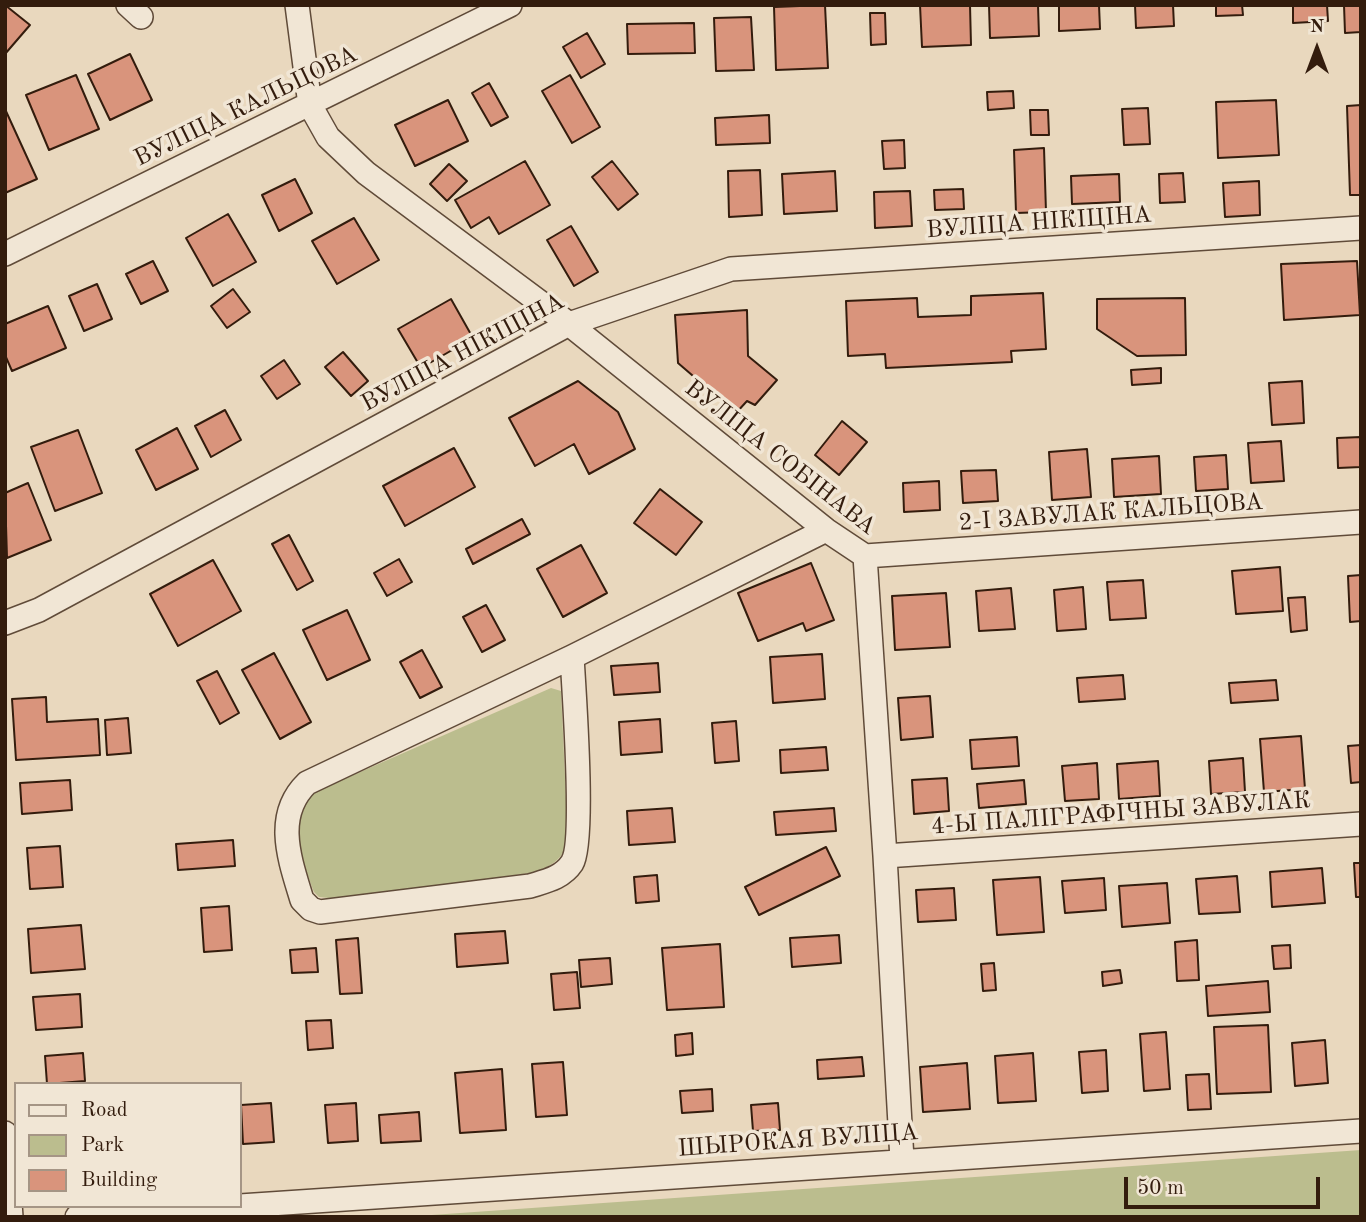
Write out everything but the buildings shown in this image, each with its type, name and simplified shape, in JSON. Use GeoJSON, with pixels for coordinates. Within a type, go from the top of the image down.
{"type":"FeatureCollection","features":[{"type":"Feature","properties":{"kind":"street","name":"ВУЛІЦА СОБІНАВА"},"geometry":{"type":"LineString","coordinates":[[297,5],[310,105],[328,137],[366,173],[569,324],[826,530],[865,556],[902,1160]]}},
{"type":"Feature","properties":{"kind":"street","name":"ВУЛІЦА КАЛЬЦОВА"},"geometry":{"type":"LineString","coordinates":[[5,254],[510,5]]}},
{"type":"Feature","properties":{"kind":"street","name":"ВУЛІЦА НІКІЦІНА"},"geometry":{"type":"LineString","coordinates":[[5,623],[39,610],[569,324],[732,269],[1361,228]]}},
{"type":"Feature","properties":{"kind":"street","name":"2-І ЗАВУЛАК КАЛЬЦОВА"},"geometry":{"type":"LineString","coordinates":[[865,556],[1361,522]]}},
{"type":"Feature","properties":{"kind":"street"},"geometry":{"type":"LineString","coordinates":[[572,657],[578,826],[573,861],[560,875],[530,886],[320,912],[302,900],[286,842],[289,811],[294,798],[307,783],[572,657],[826,530]]}},
{"type":"Feature","properties":{"kind":"street","name":"4-Ы ПАЛІГРАФІЧНЫ ЗАВУЛАК"},"geometry":{"type":"LineString","coordinates":[[885,856],[1361,824]]}},
{"type":"Feature","properties":{"kind":"street","name":"ШЫРОКАЯ ВУЛІЦА"},"geometry":{"type":"LineString","coordinates":[[242,1206],[1361,1131]]}},
{"type":"Feature","properties":{"kind":"street"},"geometry":{"type":"LineString","coordinates":[[5,1133],[11,1217]]}},
{"type":"Feature","properties":{"kind":"street"},"geometry":{"type":"LineString","coordinates":[[77,1217],[203,1208]]}},
{"type":"Feature","properties":{"kind":"green space"},"geometry":{"type":"Polygon","coordinates":[[[551,688],[561,691],[568,841],[559,859],[530,873],[338,899],[319,897],[314,892],[301,852],[298,825],[307,801],[317,791],[551,688]]]}},
{"type":"Feature","properties":{"kind":"green space"},"geometry":{"type":"Polygon","coordinates":[[[1361,1150],[1361,1217],[403,1217],[1361,1150]]]}}]}
